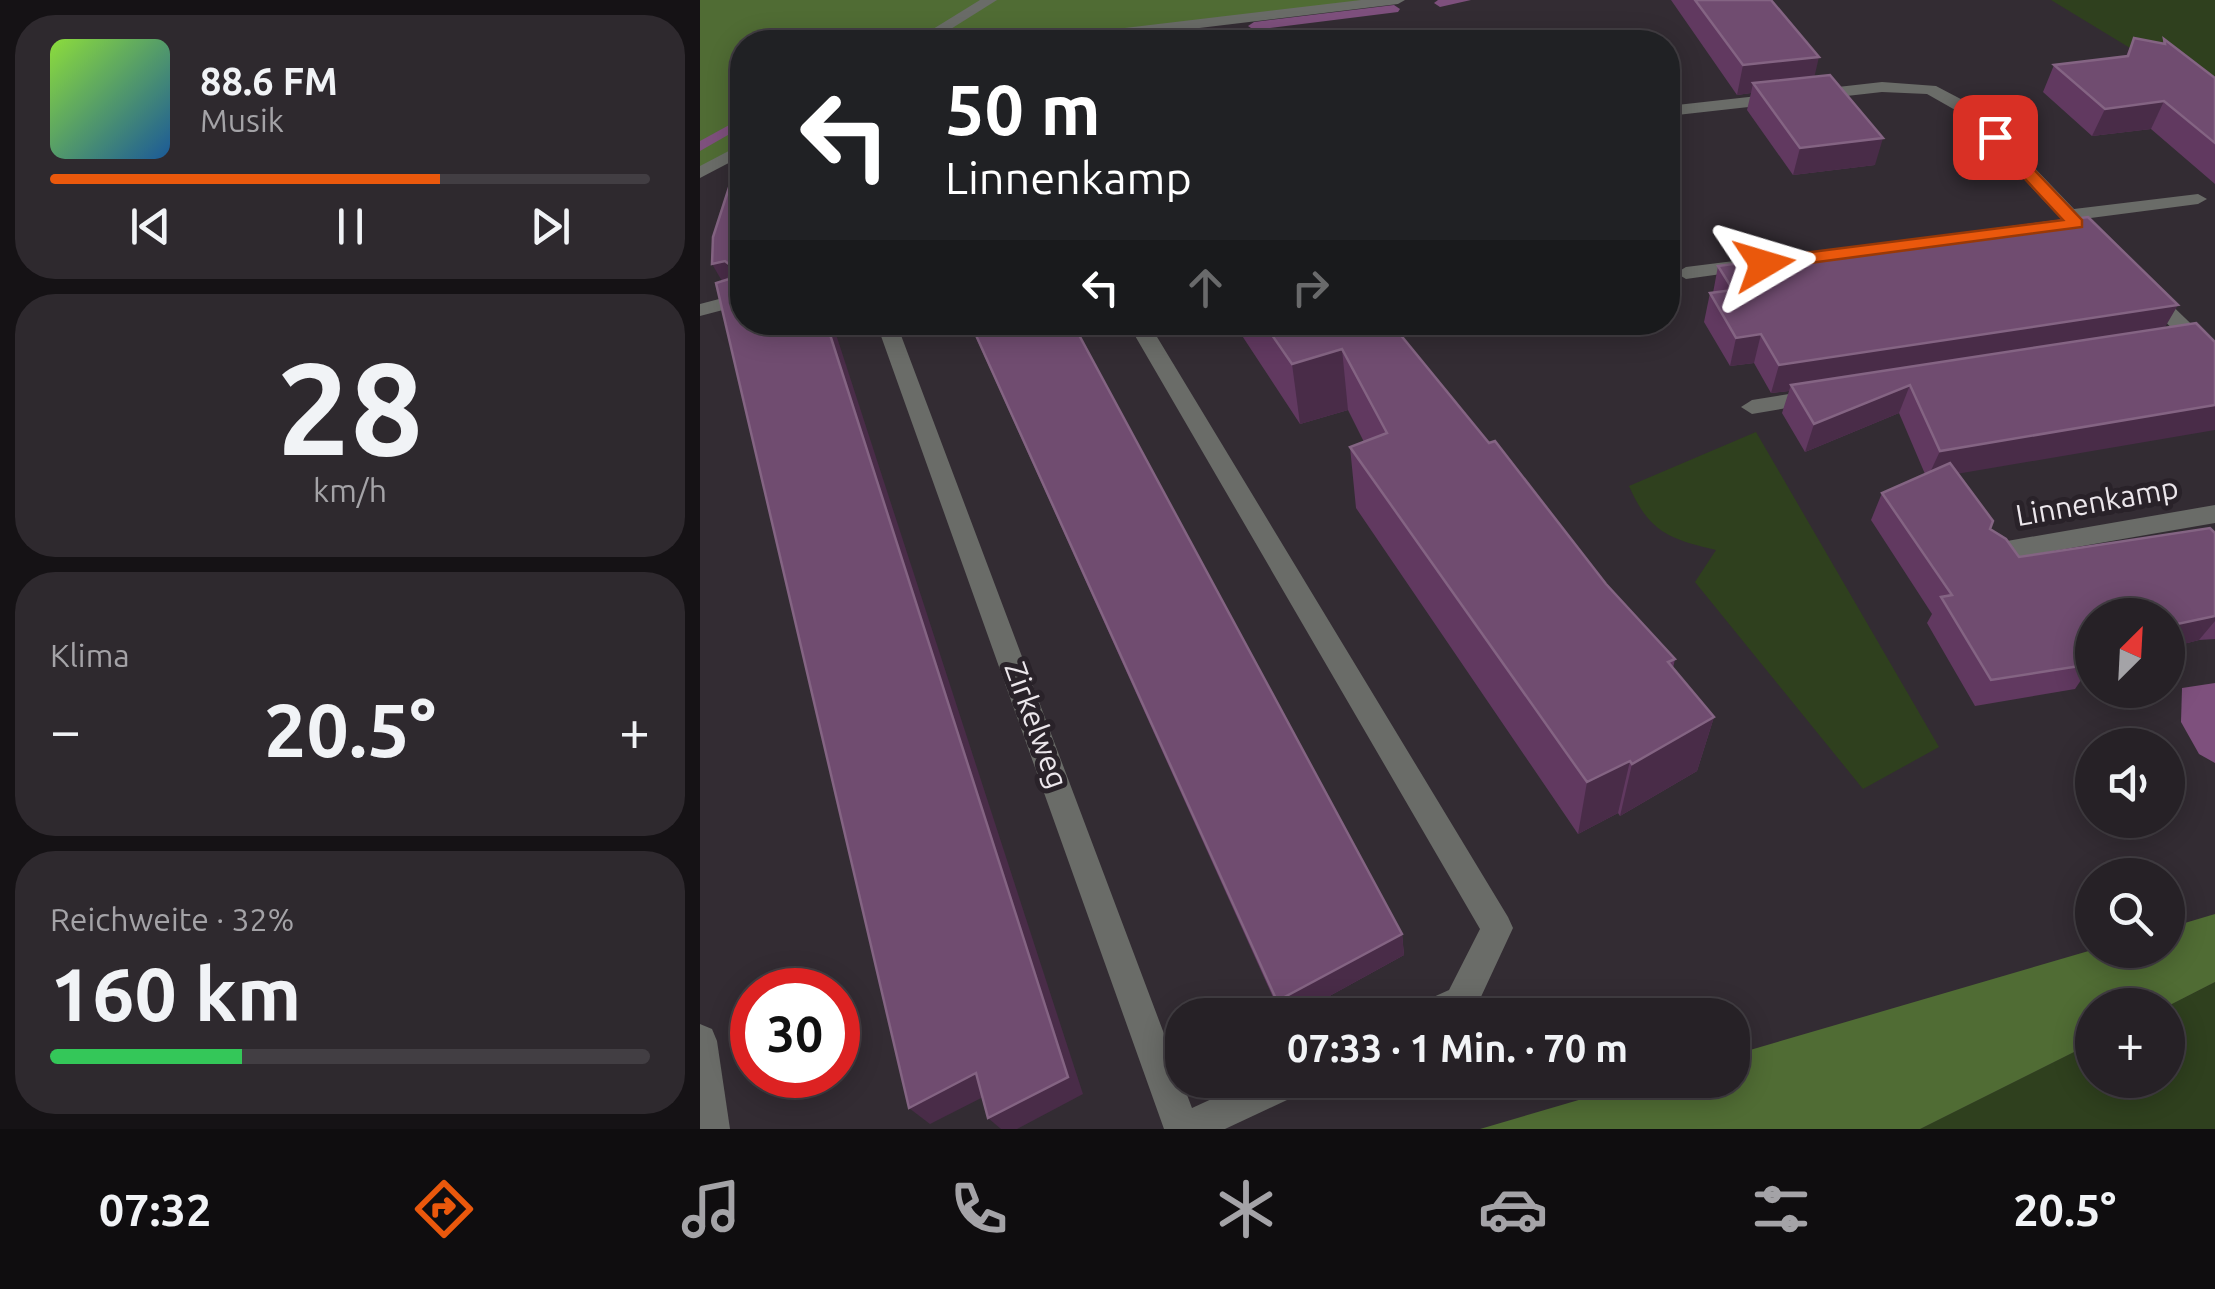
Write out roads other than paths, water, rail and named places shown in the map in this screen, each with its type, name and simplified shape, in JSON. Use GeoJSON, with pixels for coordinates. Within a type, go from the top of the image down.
{"type":"FeatureCollection","features":[{"type":"Feature","properties":{"kind":"street"},"geometry":{"type":"LineString","coordinates":[[940,30],[990,0]]}},
{"type":"Feature","properties":{"kind":"street"},"geometry":{"type":"LineString","coordinates":[[1148,30],[1398,0]]}},
{"type":"Feature","properties":{"kind":"street"},"geometry":{"type":"LineString","coordinates":[[1680,110],[1882,87],[1930,89],[1970,111],[2067,222],[2102,249]]}},
{"type":"Feature","properties":{"kind":"street"},"geometry":{"type":"LineString","coordinates":[[700,173],[730,155]]}},
{"type":"Feature","properties":{"kind":"street"},"geometry":{"type":"LineString","coordinates":[[2067,222],[2198,199]]}},
{"type":"Feature","properties":{"kind":"street"},"geometry":{"type":"LineString","coordinates":[[1686,273],[1764,264]]}},
{"type":"Feature","properties":{"kind":"street"},"geometry":{"type":"LineString","coordinates":[[2128,275],[2215,359]]}},
{"type":"Feature","properties":{"kind":"street"},"geometry":{"type":"LineString","coordinates":[[700,310],[730,302]]}},
{"type":"Feature","properties":{"kind":"street","name":"Zirkelweg"},"geometry":{"type":"LineString","coordinates":[[891,335],[1184,1129],[1252,1098]]}},
{"type":"Feature","properties":{"kind":"street"},"geometry":{"type":"LineString","coordinates":[[1145,335],[1497,928],[1463,998]]}},
{"type":"Feature","properties":{"kind":"street"},"geometry":{"type":"LineString","coordinates":[[1752,407],[1848,392]]}},
{"type":"Feature","properties":{"kind":"street","name":"Linnenkamp"},"geometry":{"type":"LineString","coordinates":[[1990,553],[2215,514]]}},
{"type":"Feature","properties":{"kind":"street"},"geometry":{"type":"LineString","coordinates":[[700,1040],[712,1129]]}},
{"type":"Feature","properties":{"kind":"waterway"},"geometry":{"type":"LineString","coordinates":[[1440,3],[1465,0]]}},
{"type":"Feature","properties":{"kind":"waterway"},"geometry":{"type":"LineString","coordinates":[[1254,26],[1394,9]]}},
{"type":"Feature","properties":{"kind":"waterway"},"geometry":{"type":"LineString","coordinates":[[700,147],[730,129]]}}]}
